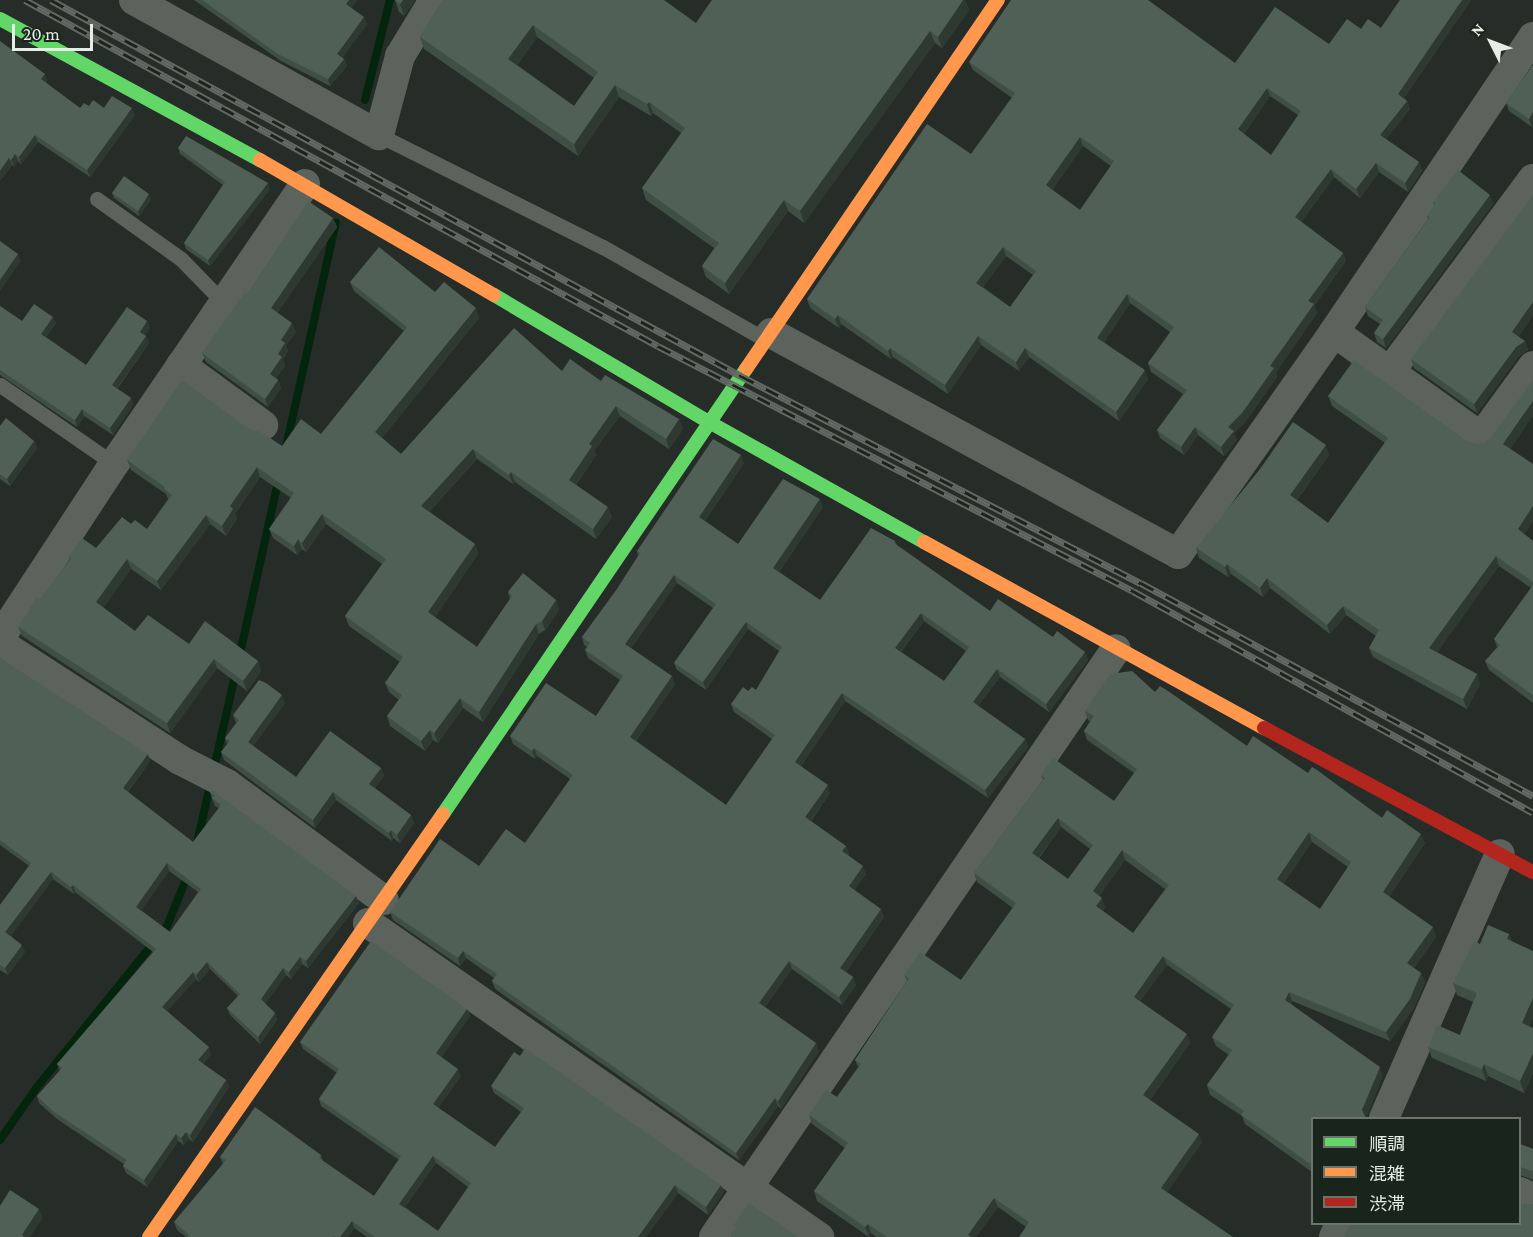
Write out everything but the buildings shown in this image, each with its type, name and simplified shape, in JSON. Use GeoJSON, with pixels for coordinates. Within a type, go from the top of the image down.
{"type":"FeatureCollection","features":[{"type":"Feature","properties":{"kind":"street"},"geometry":{"type":"LineString","coordinates":[[134,0],[379,135],[400,56],[434,0]]}},
{"type":"Feature","properties":{"kind":"street"},"geometry":{"type":"LineString","coordinates":[[149,1237],[376,912],[998,0]]}},
{"type":"Feature","properties":{"kind":"street"},"geometry":{"type":"LineString","coordinates":[[0,19],[305,184],[709,422],[1116,649],[1533,872]]}},
{"type":"Feature","properties":{"kind":"street"},"geometry":{"type":"LineString","coordinates":[[769,336],[1178,554],[1334,332],[1533,37]]}},
{"type":"Feature","properties":{"kind":"street"},"geometry":{"type":"LineString","coordinates":[[1391,370],[1533,179]]}},
{"type":"Feature","properties":{"kind":"street"},"geometry":{"type":"LineString","coordinates":[[0,638],[114,464],[305,184]]}},
{"type":"Feature","properties":{"kind":"street"},"geometry":{"type":"LineString","coordinates":[[1334,332],[1391,370],[1481,437],[1533,366]]}},
{"type":"Feature","properties":{"kind":"street"},"geometry":{"type":"LineString","coordinates":[[181,366],[263,425]]}},
{"type":"Feature","properties":{"kind":"street"},"geometry":{"type":"LineString","coordinates":[[0,643],[195,768],[227,784],[376,912],[747,1188],[819,1237]]}},
{"type":"Feature","properties":{"kind":"street"},"geometry":{"type":"LineString","coordinates":[[714,1237],[1116,649]]}},
{"type":"Feature","properties":{"kind":"street"},"geometry":{"type":"LineString","coordinates":[[1385,1117],[1500,854]]}},
{"type":"Feature","properties":{"kind":"lane"},"geometry":{"type":"LineString","coordinates":[[379,135],[603,247],[769,336]]}},
{"type":"Feature","properties":{"kind":"lane"},"geometry":{"type":"LineString","coordinates":[[97,199],[181,259],[224,303]]}},
{"type":"Feature","properties":{"kind":"lane"},"geometry":{"type":"LineString","coordinates":[[0,385],[114,464]]}},
{"type":"Feature","properties":{"kind":"waterway"},"geometry":{"type":"LineString","coordinates":[[365,100],[390,0]]}},
{"type":"Feature","properties":{"kind":"waterway"},"geometry":{"type":"LineString","coordinates":[[286,447],[336,222]]}},
{"type":"Feature","properties":{"kind":"waterway"},"geometry":{"type":"LineString","coordinates":[[239,658],[279,477]]}},
{"type":"Feature","properties":{"kind":"waterway"},"geometry":{"type":"LineString","coordinates":[[197,843],[236,671]]}},
{"type":"Feature","properties":{"kind":"waterway"},"geometry":{"type":"LineString","coordinates":[[0,1140],[37,1087],[167,926],[189,872]]}},
{"type":"Feature","properties":{"kind":"railway"},"geometry":{"type":"LineString","coordinates":[[25,0],[658,346],[1133,591],[1533,813]]}},
{"type":"Feature","properties":{"kind":"railway"},"geometry":{"type":"LineString","coordinates":[[51,0],[741,376],[1141,583],[1533,796]]}},
{"type":"Feature","properties":{"kind":"traffic: fast"},"geometry":{"type":"LineString","coordinates":[[0,19],[260,160]]}},
{"type":"Feature","properties":{"kind":"traffic: fast"},"geometry":{"type":"LineString","coordinates":[[494,295],[709,422],[924,542]]}},
{"type":"Feature","properties":{"kind":"traffic: fast"},"geometry":{"type":"LineString","coordinates":[[443,814],[746,369]]}},
{"type":"Feature","properties":{"kind":"traffic: slow"},"geometry":{"type":"LineString","coordinates":[[746,369],[998,0]]}},
{"type":"Feature","properties":{"kind":"traffic: slow"},"geometry":{"type":"LineString","coordinates":[[260,160],[494,295]]}},
{"type":"Feature","properties":{"kind":"traffic: slow"},"geometry":{"type":"LineString","coordinates":[[924,542],[1264,728]]}},
{"type":"Feature","properties":{"kind":"traffic: slow"},"geometry":{"type":"LineString","coordinates":[[149,1237],[443,814]]}},
{"type":"Feature","properties":{"kind":"traffic: jam"},"geometry":{"type":"LineString","coordinates":[[1264,728],[1533,872]]}}]}
